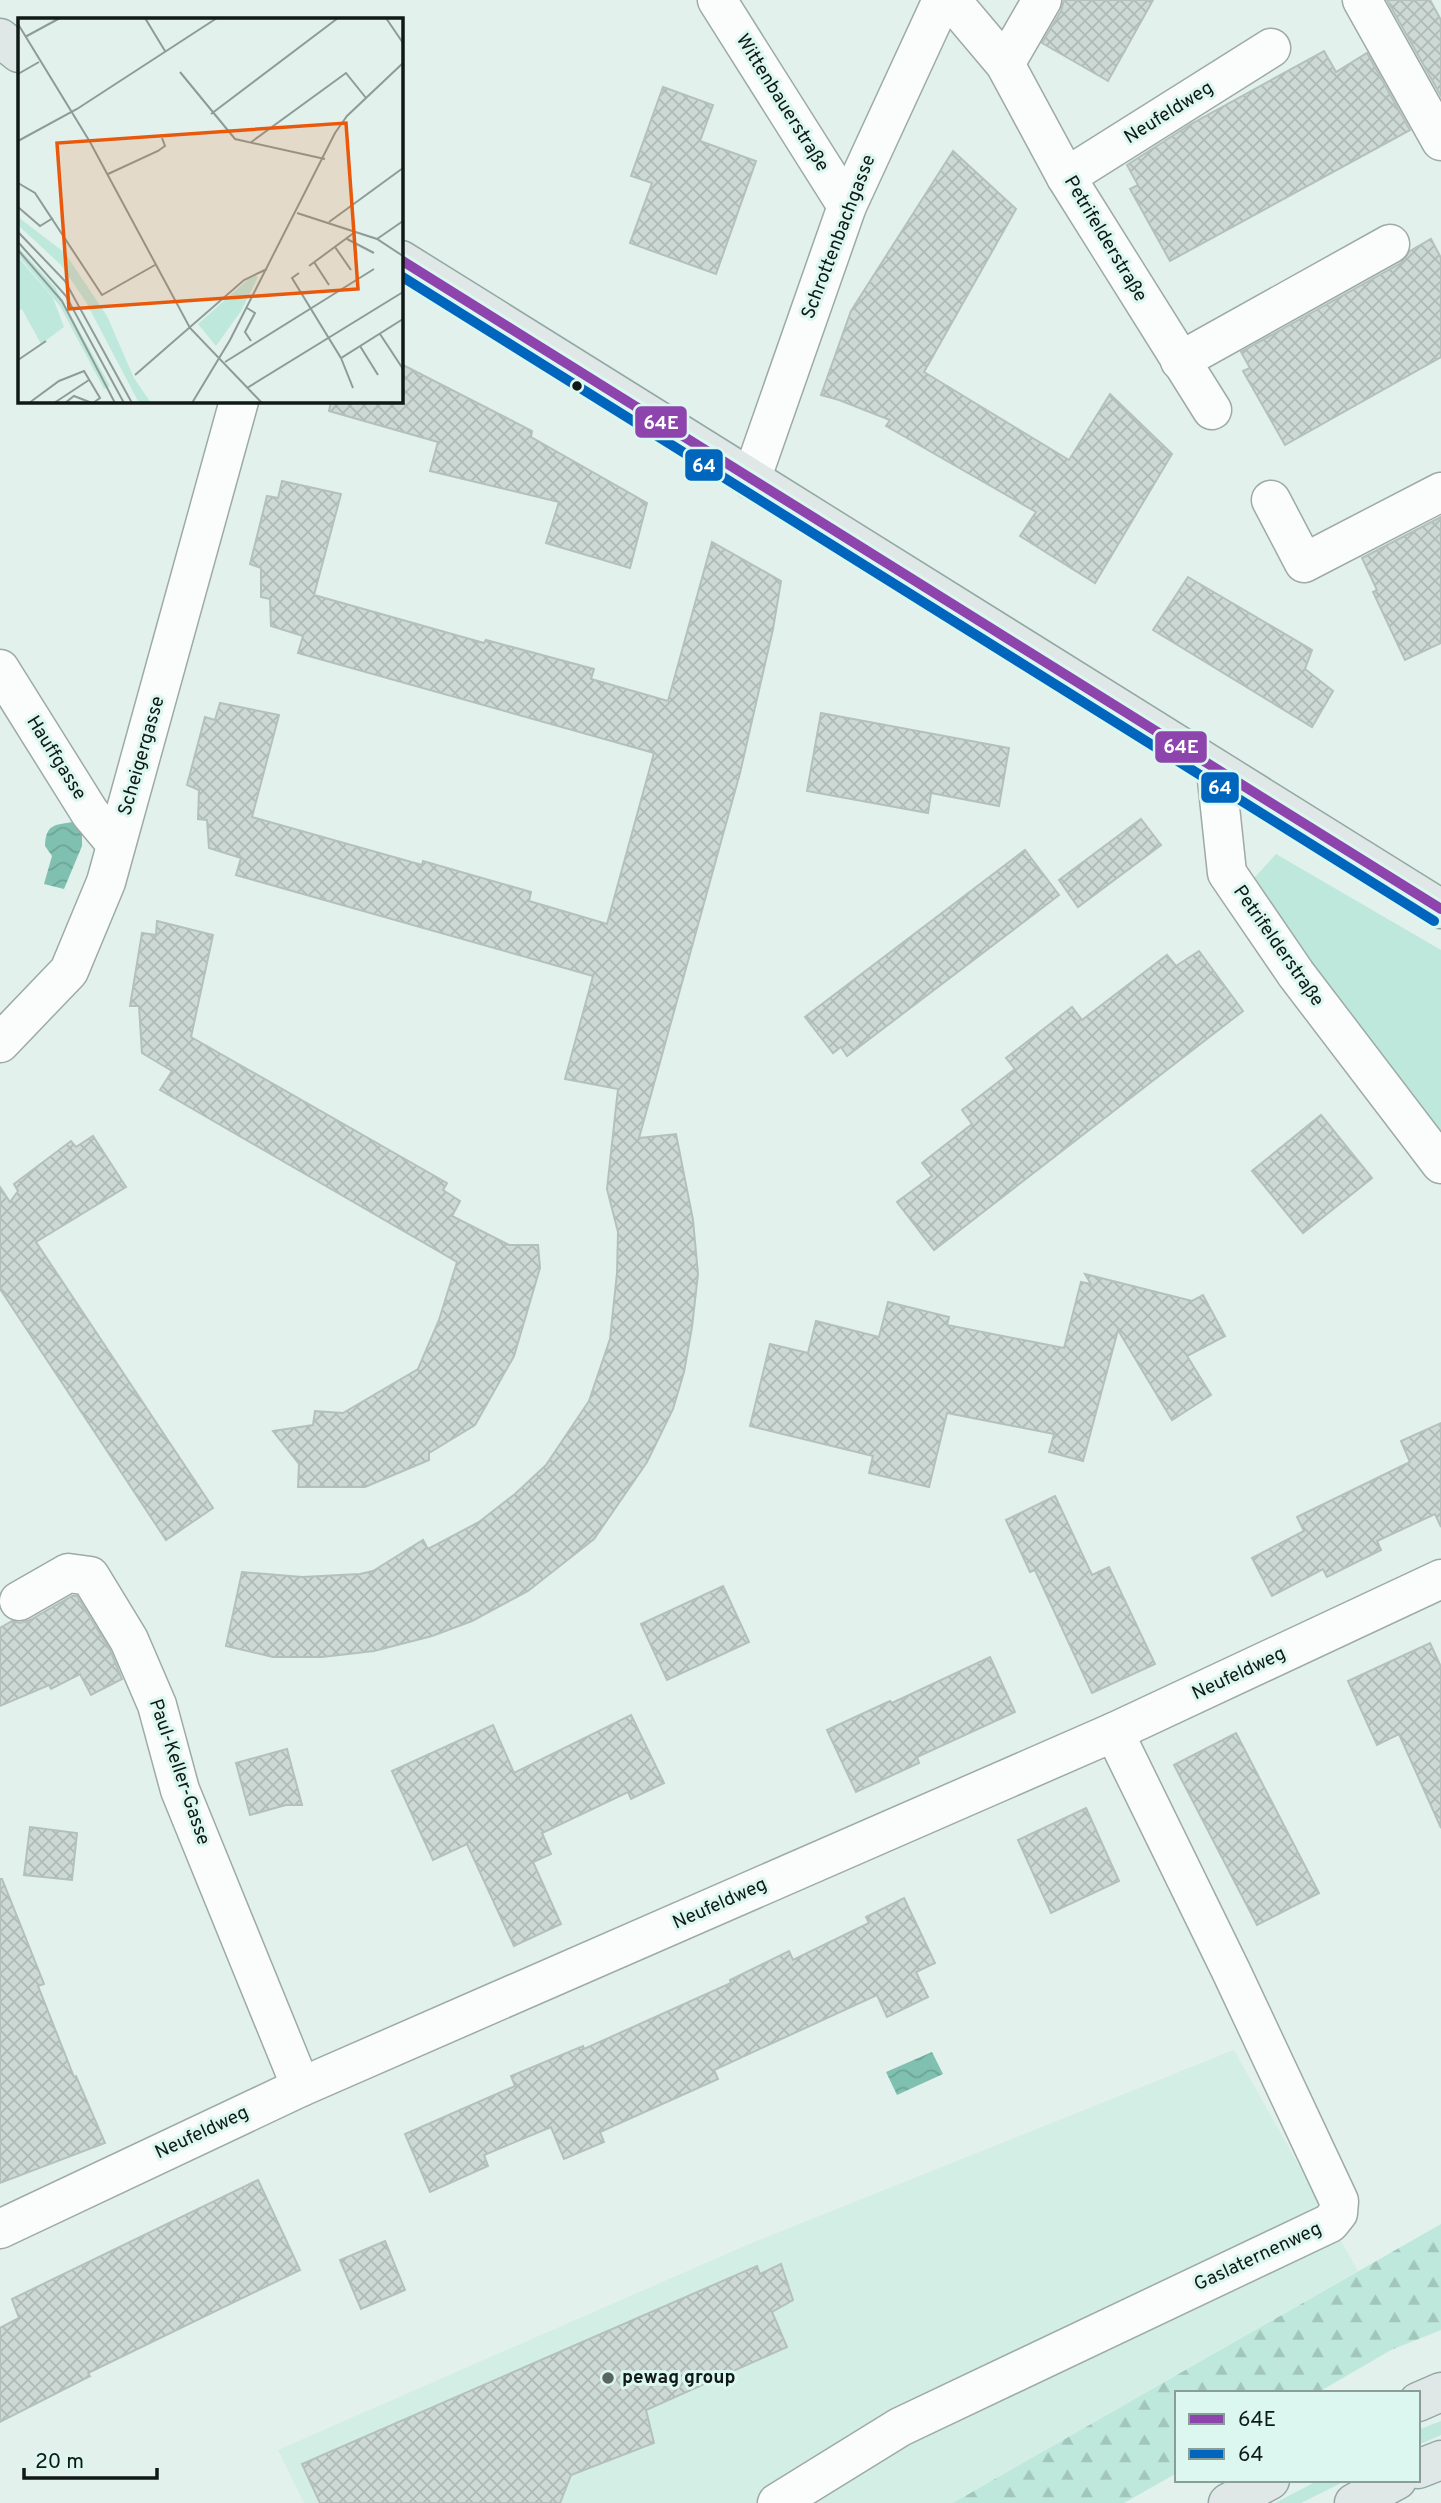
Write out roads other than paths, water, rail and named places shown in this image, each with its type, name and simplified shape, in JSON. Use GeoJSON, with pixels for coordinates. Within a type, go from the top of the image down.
{"type":"FeatureCollection","features":[{"type":"Feature","properties":{"kind":"main road"},"geometry":{"type":"LineString","coordinates":[[0,38],[18,52]]}},
{"type":"Feature","properties":{"kind":"main road"},"geometry":{"type":"LineString","coordinates":[[402,261],[1441,909]]}},
{"type":"Feature","properties":{"kind":"main road"},"geometry":{"type":"LineString","coordinates":[[1420,2401],[1441,2392]]}},
{"type":"Feature","properties":{"kind":"main road"},"geometry":{"type":"LineString","coordinates":[[1420,2468],[1441,2460]]}},
{"type":"Feature","properties":{"kind":"main road"},"geometry":{"type":"LineString","coordinates":[[1228,2503],[1266,2482]]}},
{"type":"Feature","properties":{"kind":"main road"},"geometry":{"type":"LineString","coordinates":[[1354,2503],[1393,2482]]}},
{"type":"Feature","properties":{"kind":"street","name":"Wittenbauerstraße"},"geometry":{"type":"LineString","coordinates":[[717,0],[847,206]]}},
{"type":"Feature","properties":{"kind":"street","name":"Schrottenbachgasse"},"geometry":{"type":"LineString","coordinates":[[751,480],[847,206],[942,0]]}},
{"type":"Feature","properties":{"kind":"street","name":"Petrifelderstraße"},"geometry":{"type":"LineString","coordinates":[[951,0],[1005,64],[1066,177],[1212,410]]}},
{"type":"Feature","properties":{"kind":"street"},"geometry":{"type":"LineString","coordinates":[[1005,64],[1042,0]]}},
{"type":"Feature","properties":{"kind":"street"},"geometry":{"type":"LineString","coordinates":[[1362,0],[1441,141]]}},
{"type":"Feature","properties":{"kind":"street","name":"Neufeldweg"},"geometry":{"type":"LineString","coordinates":[[1066,177],[1271,48]]}},
{"type":"Feature","properties":{"kind":"street"},"geometry":{"type":"LineString","coordinates":[[1180,361],[1390,244]]}},
{"type":"Feature","properties":{"kind":"street","name":"Scheigergasse"},"geometry":{"type":"LineString","coordinates":[[0,1043],[69,971],[106,882],[239,402]]}},
{"type":"Feature","properties":{"kind":"street"},"geometry":{"type":"LineString","coordinates":[[1271,500],[1304,563],[1441,492]]}},
{"type":"Feature","properties":{"kind":"street","name":"Hauffgasse"},"geometry":{"type":"LineString","coordinates":[[0,668],[90,813],[116,844]]}},
{"type":"Feature","properties":{"kind":"street","name":"Petrifelderstraße"},"geometry":{"type":"LineString","coordinates":[[1216,770],[1227,873],[1296,974],[1441,1164]]}},
{"type":"Feature","properties":{"kind":"street","name":"Paul-Keller-Gasse"},"geometry":{"type":"LineString","coordinates":[[19,1601],[68,1573],[90,1576],[129,1640],[157,1704],[180,1790],[301,2087]]}},
{"type":"Feature","properties":{"kind":"street","name":"Neufeldweg"},"geometry":{"type":"LineString","coordinates":[[0,2229],[301,2087],[1114,1732],[1441,1579]]}},
{"type":"Feature","properties":{"kind":"street","name":"Gaslaternenweg"},"geometry":{"type":"LineString","coordinates":[[777,2503],[900,2427],[1330,2223],[1338,2213],[1339,2201],[1231,1971],[1114,1732]]}},
{"type":"Feature","properties":{"kind":"water"},"geometry":{"type":"Polygon","coordinates":[[[73,822],[82,830],[82,846],[64,889],[44,884],[52,856],[45,846],[47,833],[56,825],[73,822]]]}},
{"type":"Feature","properties":{"kind":"water"},"geometry":{"type":"Polygon","coordinates":[[[932,2052],[943,2074],[897,2095],[886,2072],[932,2052]]]}},
{"type":"Feature","properties":{"kind":"place","name":"pewag group"},"geometry":{"type":"Point","coordinates":[608,2378]}}]}
